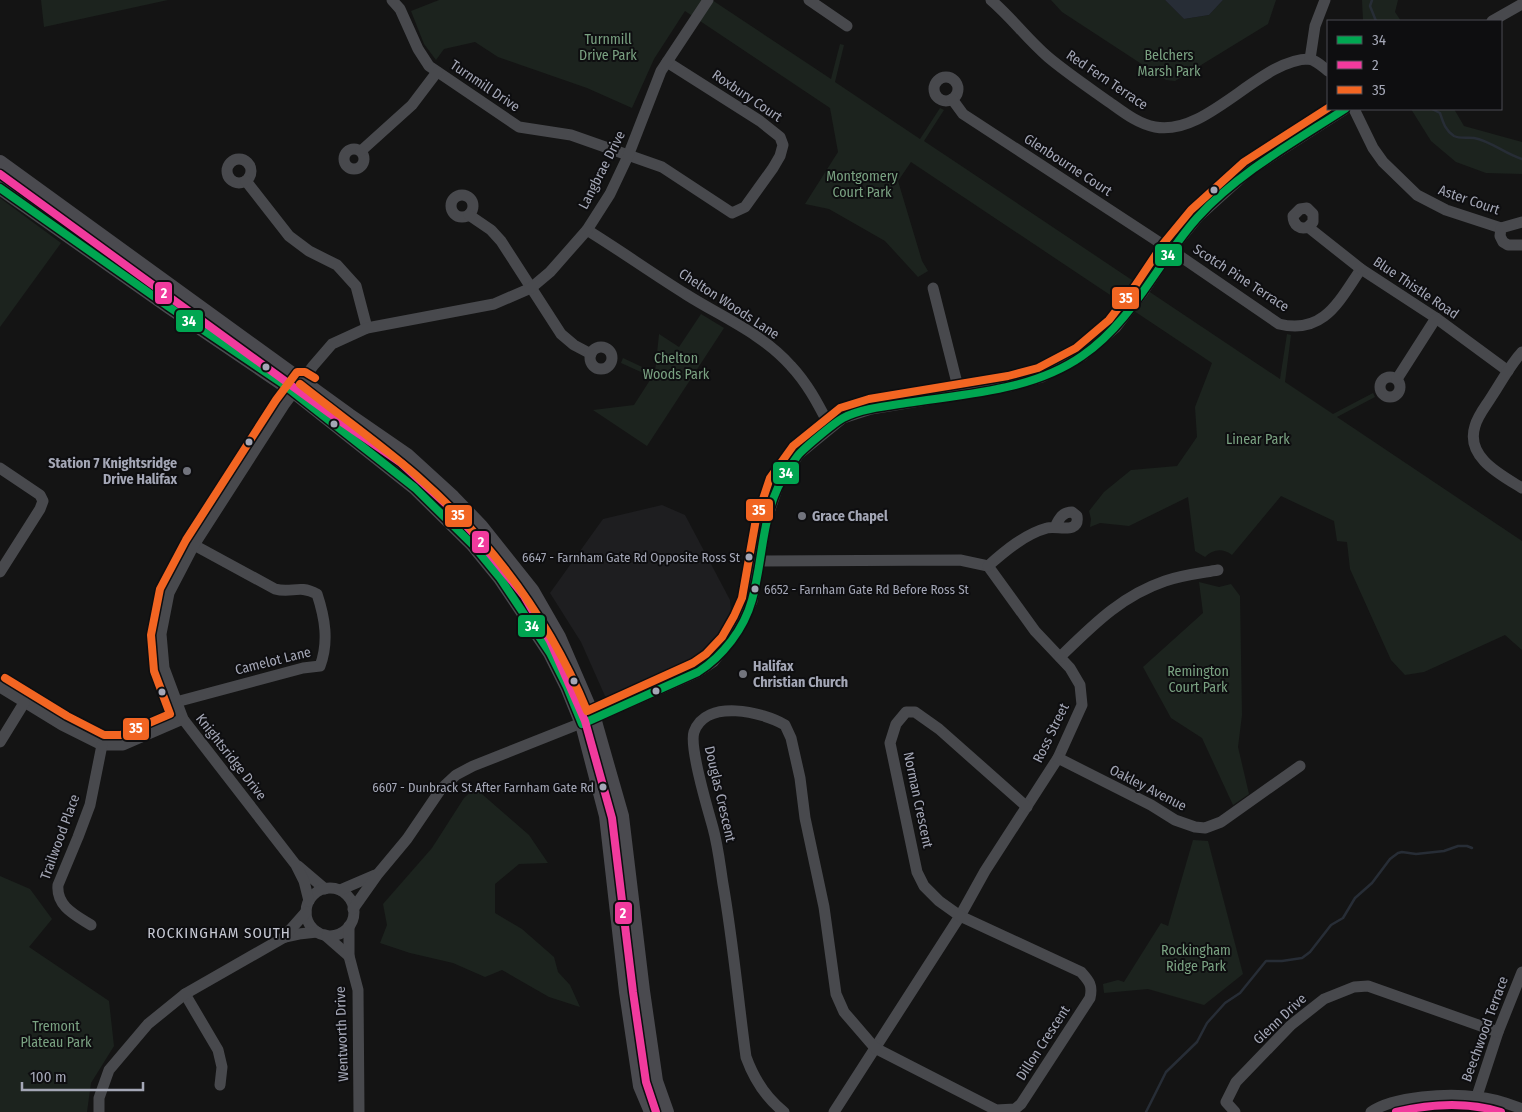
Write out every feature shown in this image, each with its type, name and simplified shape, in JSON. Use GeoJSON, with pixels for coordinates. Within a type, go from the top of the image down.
{"type":"FeatureCollection","features":[{"type":"Feature","properties":{"kind":"main road"},"geometry":{"type":"LineString","coordinates":[[0,162],[298,386],[415,488],[472,545],[500,578],[550,653],[570,694],[588,721],[606,816],[627,1001],[640,1086],[651,1112]]}},
{"type":"Feature","properties":{"kind":"main road"},"geometry":{"type":"LineString","coordinates":[[0,188],[169,307],[407,455],[453,497],[481,526],[536,598],[559,637],[622,816],[656,1081],[667,1112]]}},
{"type":"Feature","properties":{"kind":"street","name":"Turnmill Drive"},"geometry":{"type":"LineString","coordinates":[[392,0],[400,9],[423,58],[437,72],[519,127],[571,135],[628,156]]}},
{"type":"Feature","properties":{"kind":"street","name":"Langbrae Drive"},"geometry":{"type":"LineString","coordinates":[[298,386],[332,344],[367,328],[494,304],[531,288],[550,272],[587,230],[610,194],[628,156],[661,71],[708,0]]}},
{"type":"Feature","properties":{"kind":"street"},"geometry":{"type":"LineString","coordinates":[[809,0],[847,26]]}},
{"type":"Feature","properties":{"kind":"street","name":"Red Fern Terrace"},"geometry":{"type":"LineString","coordinates":[[991,0],[1047,56],[1067,72],[1132,118],[1156,128],[1174,128],[1191,122],[1234,97],[1271,72],[1292,63],[1310,59]]}},
{"type":"Feature","properties":{"kind":"street"},"geometry":{"type":"LineString","coordinates":[[1325,0],[1315,26],[1310,59],[1327,70]]}},
{"type":"Feature","properties":{"kind":"street"},"geometry":{"type":"LineString","coordinates":[[1494,20],[1522,4]]}},
{"type":"Feature","properties":{"kind":"street","name":"Roxbury Court"},"geometry":{"type":"LineString","coordinates":[[628,156],[662,168],[732,213],[745,208],[780,156],[783,145],[780,137],[775,132],[667,62]]}},
{"type":"Feature","properties":{"kind":"street"},"geometry":{"type":"LineString","coordinates":[[361,151],[412,105],[437,72]]}},
{"type":"Feature","properties":{"kind":"street","name":"Glenbourne Court"},"geometry":{"type":"LineString","coordinates":[[952,99],[963,114],[1171,250]]}},
{"type":"Feature","properties":{"kind":"street"},"geometry":{"type":"LineString","coordinates":[[353,909],[377,875],[407,839],[441,789],[456,775],[473,766],[588,721],[698,672],[713,662],[730,643],[752,601],[766,521],[779,483],[799,454],[830,427],[843,418],[871,409],[996,389],[1042,378],[1082,356],[1116,327],[1143,292],[1171,250],[1198,217],[1250,170],[1343,110]]}},
{"type":"Feature","properties":{"kind":"street","name":"Aster Court"},"geometry":{"type":"LineString","coordinates":[[1354,110],[1373,148],[1383,162],[1417,195],[1446,210],[1501,228],[1522,222]]}},
{"type":"Feature","properties":{"kind":"street"},"geometry":{"type":"LineString","coordinates":[[246,181],[289,236],[309,251],[337,265],[356,286],[367,328]]}},
{"type":"Feature","properties":{"kind":"street"},"geometry":{"type":"LineString","coordinates":[[469,214],[491,230],[501,241],[561,334],[574,345],[591,354]]}},
{"type":"Feature","properties":{"kind":"street","name":"Blue Thistle Road"},"geometry":{"type":"LineString","coordinates":[[1308,228],[1361,270],[1436,318],[1508,371]]}},
{"type":"Feature","properties":{"kind":"street","name":"Aster Court"},"geometry":{"type":"LineString","coordinates":[[1501,228],[1500,236],[1503,242],[1508,245],[1522,245]]}},
{"type":"Feature","properties":{"kind":"street","name":"Chelton Woods Lane"},"geometry":{"type":"LineString","coordinates":[[587,230],[765,343],[791,366],[813,395],[830,427]]}},
{"type":"Feature","properties":{"kind":"street","name":"Scotch Pine Terrace"},"geometry":{"type":"LineString","coordinates":[[1171,250],[1279,324],[1291,326],[1313,324],[1327,314],[1361,270]]}},
{"type":"Feature","properties":{"kind":"street"},"geometry":{"type":"LineString","coordinates":[[932,288],[960,395]]}},
{"type":"Feature","properties":{"kind":"street"},"geometry":{"type":"LineString","coordinates":[[1397,379],[1436,318]]}},
{"type":"Feature","properties":{"kind":"street"},"geometry":{"type":"LineString","coordinates":[[1522,352],[1480,415],[1474,427],[1473,440],[1477,452],[1484,462],[1493,470],[1522,488]]}},
{"type":"Feature","properties":{"kind":"street","name":"Knightsridge Drive"},"geometry":{"type":"LineString","coordinates":[[298,386],[194,545],[169,593],[161,634],[164,668],[183,719],[296,865],[304,881],[307,906]]}},
{"type":"Feature","properties":{"kind":"street"},"geometry":{"type":"LineString","coordinates":[[0,468],[40,495],[43,501],[40,509],[0,572]]}},
{"type":"Feature","properties":{"kind":"street"},"geometry":{"type":"LineString","coordinates":[[760,561],[960,560],[988,566],[1010,547],[1037,532],[1055,527]]}},
{"type":"Feature","properties":{"kind":"street","name":"Camelot Lane"},"geometry":{"type":"LineString","coordinates":[[176,702],[303,668],[320,666],[326,651],[325,624],[317,594],[300,588],[283,591],[275,589],[194,545]]}},
{"type":"Feature","properties":{"kind":"street","name":"Ross Street"},"geometry":{"type":"LineString","coordinates":[[834,1112],[960,916],[985,871],[1058,758],[1082,704],[1080,685],[1070,668],[1035,631],[988,566]]}},
{"type":"Feature","properties":{"kind":"street"},"geometry":{"type":"LineString","coordinates":[[1060,657],[1117,605],[1144,589],[1167,580],[1218,570]]}},
{"type":"Feature","properties":{"kind":"street"},"geometry":{"type":"LineString","coordinates":[[0,687],[24,703],[102,745],[122,745],[183,719]]}},
{"type":"Feature","properties":{"kind":"street"},"geometry":{"type":"LineString","coordinates":[[0,742],[24,703]]}},
{"type":"Feature","properties":{"kind":"street","name":"Douglas Crescent"},"geometry":{"type":"LineString","coordinates":[[784,1112],[764,1093],[752,1073],[746,1057],[728,907],[716,840],[702,787],[693,742],[698,724],[709,715],[721,711],[763,715],[786,725],[791,738],[800,778],[805,818],[824,906],[836,994],[844,1012],[875,1048]]}},
{"type":"Feature","properties":{"kind":"street","name":"Norman Crescent"},"geometry":{"type":"LineString","coordinates":[[960,916],[939,901],[924,886],[917,872],[890,743],[896,724],[906,712],[914,712],[939,729],[1027,807]]}},
{"type":"Feature","properties":{"kind":"street","name":"Trailwood Place"},"geometry":{"type":"LineString","coordinates":[[91,926],[68,911],[61,903],[57,891],[58,884],[90,804],[102,745]]}},
{"type":"Feature","properties":{"kind":"street","name":"Oakley Avenue"},"geometry":{"type":"LineString","coordinates":[[1058,758],[1151,805],[1175,820],[1195,827],[1205,828],[1221,822],[1300,766]]}},
{"type":"Feature","properties":{"kind":"street","name":"Knightsridge Drive"},"geometry":{"type":"LineString","coordinates":[[296,865],[325,888]]}},
{"type":"Feature","properties":{"kind":"street"},"geometry":{"type":"LineString","coordinates":[[283,938],[319,891],[325,888],[340,890],[377,875]]}},
{"type":"Feature","properties":{"kind":"street"},"geometry":{"type":"LineString","coordinates":[[98,1112],[98,1098],[108,1070],[148,1024],[185,994],[283,938],[299,934],[338,934],[349,926],[352,920],[353,909],[351,901],[340,890]]}},
{"type":"Feature","properties":{"kind":"street"},"geometry":{"type":"LineString","coordinates":[[307,906],[309,923],[349,956]]}},
{"type":"Feature","properties":{"kind":"street","name":"Dillon Crescent"},"geometry":{"type":"LineString","coordinates":[[875,1048],[996,1110],[1015,1109],[1021,1104],[1090,998],[1092,989],[1089,981],[1080,972],[960,916]]}},
{"type":"Feature","properties":{"kind":"street","name":"Wentworth Drive"},"geometry":{"type":"LineString","coordinates":[[349,926],[349,956],[358,990],[359,1112]]}},
{"type":"Feature","properties":{"kind":"street","name":"Beechwood Terrace"},"geometry":{"type":"LineString","coordinates":[[1477,1096],[1498,1032],[1522,972]]}},
{"type":"Feature","properties":{"kind":"street","name":"Glenn Drive"},"geometry":{"type":"LineString","coordinates":[[1235,1112],[1226,1102],[1236,1082],[1290,1025],[1324,998],[1354,987],[1368,986],[1498,1032]]}},
{"type":"Feature","properties":{"kind":"street"},"geometry":{"type":"LineString","coordinates":[[185,994],[218,1050],[222,1067],[220,1085]]}},
{"type":"Feature","properties":{"kind":"street"},"geometry":{"type":"LineString","coordinates":[[1371,1112],[1379,1106],[1403,1099],[1452,1096],[1477,1096],[1503,1101],[1522,1108]]}},
{"type":"Feature","properties":{"kind":"shaded area"},"geometry":{"type":"Polygon","coordinates":[[[1165,0],[1223,0],[1209,15],[1184,19],[1165,0]]]}},
{"type":"Feature","properties":{"kind":"shaded area"},"geometry":{"type":"Polygon","coordinates":[[[662,505],[685,515],[730,600],[731,612],[719,637],[698,658],[661,678],[609,698],[605,696],[581,642],[550,593],[603,519],[662,505]]]}},
{"type":"Feature","properties":{"kind":"green space"},"geometry":{"type":"Polygon","coordinates":[[[41,0],[168,0],[44,27],[41,0]]]}},
{"type":"Feature","properties":{"kind":"green space","name":"Linear Park"},"geometry":{"type":"Polygon","coordinates":[[[439,0],[712,0],[831,79],[840,44],[844,45],[835,82],[920,139],[940,108],[944,110],[924,141],[1280,379],[1287,334],[1291,335],[1285,382],[1333,414],[1373,393],[1375,397],[1337,417],[1522,541],[1522,650],[1505,635],[1424,672],[1405,675],[1391,660],[1350,569],[1347,542],[1337,541],[1334,521],[1281,496],[1232,555],[1218,550],[1211,552],[1205,557],[1195,551],[1188,497],[1129,526],[1100,523],[1090,527],[1089,511],[1104,492],[1131,470],[1177,466],[1197,437],[1195,407],[1212,363],[911,162],[898,181],[922,261],[928,271],[918,277],[885,241],[829,209],[805,204],[838,152],[830,108],[685,11],[654,59],[632,108],[587,88],[498,57],[475,42],[444,49],[436,60],[424,44],[411,11],[439,0]]]}},
{"type":"Feature","properties":{"kind":"green space","name":"Belchers Marsh Park"},"geometry":{"type":"Polygon","coordinates":[[[1051,0],[1165,0],[1184,19],[1209,15],[1223,0],[1276,0],[1268,24],[1175,81],[1166,80],[1062,12],[1051,0]]]}},
{"type":"Feature","properties":{"kind":"green space"},"geometry":{"type":"Polygon","coordinates":[[[1362,0],[1398,0],[1395,12],[1400,20],[1363,20],[1362,0]]]}},
{"type":"Feature","properties":{"kind":"green space"},"geometry":{"type":"Polygon","coordinates":[[[1412,110],[1455,110],[1464,126],[1522,142],[1522,174],[1486,173],[1456,162],[1431,141],[1412,110]]]}},
{"type":"Feature","properties":{"kind":"green space"},"geometry":{"type":"Polygon","coordinates":[[[0,198],[61,243],[0,327],[0,198]]]}},
{"type":"Feature","properties":{"kind":"green space","name":"Chelton Woods Park"},"geometry":{"type":"Polygon","coordinates":[[[701,314],[724,328],[647,446],[593,410],[634,405],[652,377],[621,363],[623,358],[655,373],[659,334],[679,347],[701,314]]]}},
{"type":"Feature","properties":{"kind":"green space","name":"Remington Court Park"},"geometry":{"type":"Polygon","coordinates":[[[1199,582],[1219,587],[1231,584],[1240,596],[1242,715],[1238,747],[1249,794],[1233,805],[1202,738],[1171,718],[1143,667],[1203,613],[1199,582]]]}},
{"type":"Feature","properties":{"kind":"green space"},"geometry":{"type":"Polygon","coordinates":[[[475,788],[529,835],[548,863],[519,864],[495,884],[495,913],[522,929],[554,957],[558,972],[570,985],[580,1007],[549,997],[502,970],[485,977],[453,963],[410,953],[380,943],[387,925],[383,904],[432,848],[464,798],[475,788]]]}},
{"type":"Feature","properties":{"kind":"green space","name":"Rockingham Ridge Park"},"geometry":{"type":"Polygon","coordinates":[[[1193,840],[1208,841],[1243,974],[1204,1005],[1148,989],[1104,993],[1103,984],[1118,980],[1124,982],[1161,923],[1168,926],[1193,840]]]}},
{"type":"Feature","properties":{"kind":"green space","name":"Tremont Plateau Park"},"geometry":{"type":"Polygon","coordinates":[[[0,876],[30,889],[52,919],[29,947],[109,1001],[114,1046],[91,1083],[87,1112],[0,1112],[0,876]]]}},
{"type":"Feature","properties":{"kind":"waterway"},"geometry":{"type":"LineString","coordinates":[[1372,0],[1370,6],[1376,20]]}},
{"type":"Feature","properties":{"kind":"waterway"},"geometry":{"type":"LineString","coordinates":[[1434,110],[1440,113],[1446,128],[1454,136],[1480,140],[1522,159]]}},
{"type":"Feature","properties":{"kind":"waterway"},"geometry":{"type":"LineString","coordinates":[[1146,1112],[1166,1072],[1197,1042],[1207,1023],[1225,1003],[1240,993],[1266,961],[1302,958],[1310,952],[1331,925],[1343,918],[1355,898],[1372,883],[1390,859],[1402,852],[1416,854],[1444,851],[1458,846],[1472,848]]}},
{"type":"Feature","properties":{"kind":"transit line","name":"35"},"geometry":{"type":"LineString","coordinates":[[300,384],[417,476],[470,527],[494,555],[536,614],[572,677],[587,711],[693,663],[706,654],[722,637],[742,598],[756,519],[770,478],[793,446],[840,408],[869,399],[1008,376],[1038,368],[1076,348],[1109,320],[1135,286],[1163,244],[1191,210],[1244,162],[1327,109]]}},
{"type":"Feature","properties":{"kind":"transit line","name":"34"},"geometry":{"type":"LineString","coordinates":[[0,188],[169,307],[283,384],[415,488],[473,545],[500,578],[550,653],[567,687],[582,724],[698,672],[724,650],[744,621],[752,600],[764,532],[773,500],[780,484],[799,455],[828,429],[843,418],[865,410],[997,389],[1020,384],[1063,368],[1100,342],[1116,326],[1144,291],[1183,235],[1213,202],[1248,172],[1343,110]]}},
{"type":"Feature","properties":{"kind":"transit line","name":"2"},"geometry":{"type":"LineString","coordinates":[[0,174],[401,463],[446,504],[473,533],[524,596],[550,641],[585,721],[612,818],[646,1082],[656,1112]]}},
{"type":"Feature","properties":{"kind":"transit line","name":"35"},"geometry":{"type":"LineString","coordinates":[[5,678],[67,716],[104,735],[121,735],[170,714],[154,671],[151,635],[160,589],[186,540],[276,400],[297,372],[305,372],[315,378]]}},
{"type":"Feature","properties":{"kind":"transit line","name":"2"},"geometry":{"type":"LineString","coordinates":[[1396,1112],[1422,1107],[1449,1105],[1462,1105],[1501,1112]]}},
{"type":"Feature","properties":{"kind":"place","name":"Station 7 Knightsridge Drive Halifax"},"geometry":{"type":"Point","coordinates":[187,471]}},
{"type":"Feature","properties":{"kind":"place","name":"Grace Chapel"},"geometry":{"type":"Point","coordinates":[802,516]}},
{"type":"Feature","properties":{"kind":"place","name":"6647 - Farnham Gate Rd Opposite Ross St"},"geometry":{"type":"Point","coordinates":[749,557]}},
{"type":"Feature","properties":{"kind":"place","name":"6652 - Farnham Gate Rd Before Ross St"},"geometry":{"type":"Point","coordinates":[755,589]}},
{"type":"Feature","properties":{"kind":"place","name":"Halifax Christian Church"},"geometry":{"type":"Point","coordinates":[743,674]}},
{"type":"Feature","properties":{"kind":"place","name":"6607 - Dunbrack St After Farnham Gate Rd"},"geometry":{"type":"Point","coordinates":[603,787]}},
{"type":"Feature","properties":{"kind":"district","name":"ROCKINGHAM SOUTH"},"geometry":{"type":"Point","coordinates":[219,933]}},
{"type":"Feature","properties":{"kind":"park label","name":"Turnmill Drive Park"},"geometry":{"type":"Point","coordinates":[608,48]}},
{"type":"Feature","properties":{"kind":"park label","name":"Montgomery Court Park"},"geometry":{"type":"Point","coordinates":[862,184]}}]}
